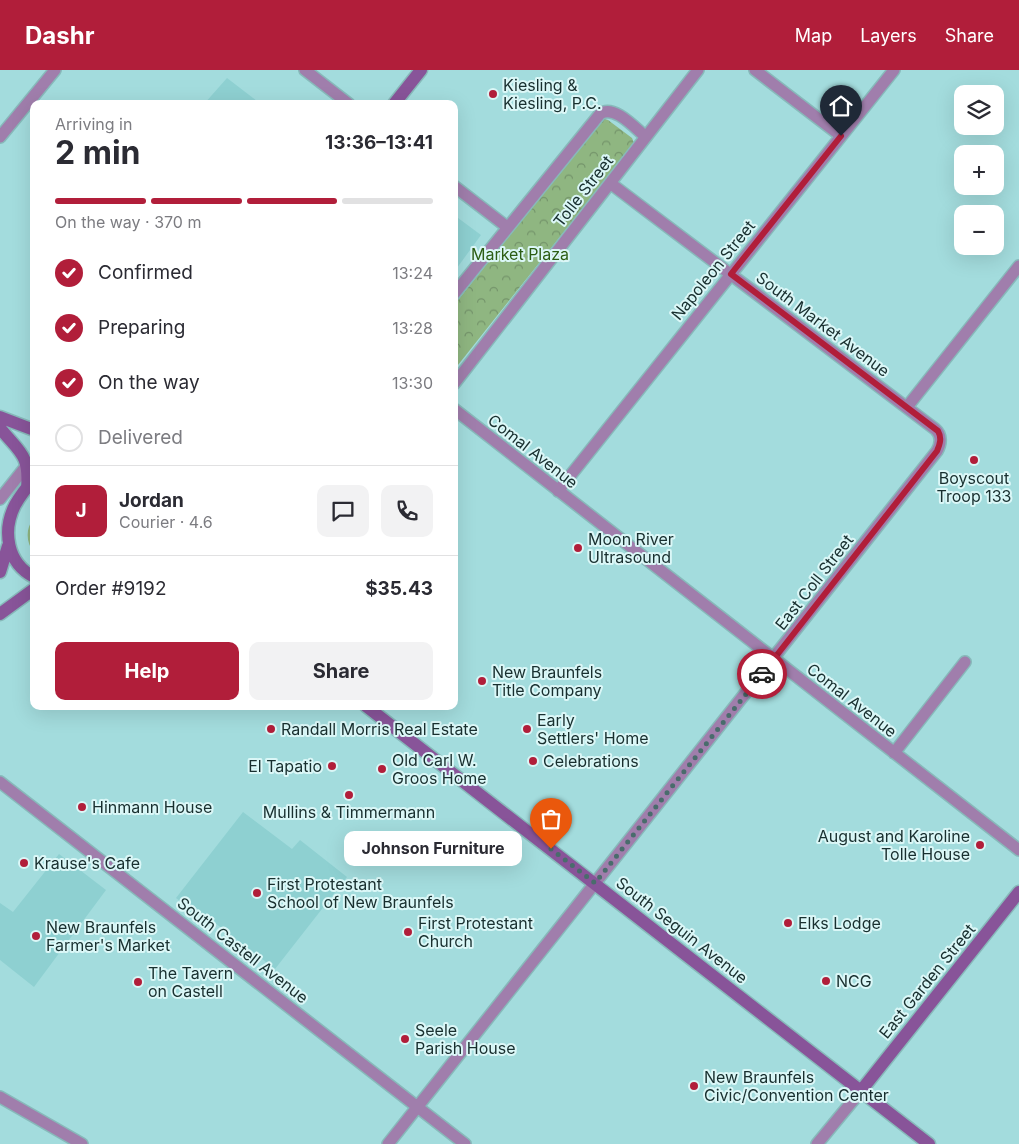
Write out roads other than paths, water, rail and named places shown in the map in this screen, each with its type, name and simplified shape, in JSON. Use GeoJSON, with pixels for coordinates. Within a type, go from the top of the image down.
{"type":"FeatureCollection","features":[{"type":"Feature","properties":{"kind":"main road"},"geometry":{"type":"LineString","coordinates":[[397,100],[421,70]]}},
{"type":"Feature","properties":{"kind":"main road"},"geometry":{"type":"LineString","coordinates":[[0,417],[30,428]]}},
{"type":"Feature","properties":{"kind":"main road"},"geometry":{"type":"LineString","coordinates":[[0,428],[23,455],[27,465],[30,484],[15,505],[9,530],[8,546],[1,569]]}},
{"type":"Feature","properties":{"kind":"main road"},"geometry":{"type":"LineString","coordinates":[[8,546],[18,565],[30,574]]}},
{"type":"Feature","properties":{"kind":"main road"},"geometry":{"type":"LineString","coordinates":[[0,614],[30,594]]}},
{"type":"Feature","properties":{"kind":"main road","name":"South Seguin Avenue"},"geometry":{"type":"LineString","coordinates":[[371,710],[929,1144]]}},
{"type":"Feature","properties":{"kind":"main road","name":"East Garden Street"},"geometry":{"type":"LineString","coordinates":[[860,1092],[1019,892]]}},
{"type":"Feature","properties":{"kind":"street"},"geometry":{"type":"LineString","coordinates":[[30,100],[55,70]]}},
{"type":"Feature","properties":{"kind":"street"},"geometry":{"type":"LineString","coordinates":[[305,70],[344,100]]}},
{"type":"Feature","properties":{"kind":"street","name":"Tolle Street"},"geometry":{"type":"LineString","coordinates":[[458,379],[698,70]]}},
{"type":"Feature","properties":{"kind":"street"},"geometry":{"type":"LineString","coordinates":[[755,70],[841,136]]}},
{"type":"Feature","properties":{"kind":"street","name":"Napoleon Street"},"geometry":{"type":"LineString","coordinates":[[558,491],[894,70]]}},
{"type":"Feature","properties":{"kind":"street"},"geometry":{"type":"LineString","coordinates":[[0,137],[30,100]]}},
{"type":"Feature","properties":{"kind":"street"},"geometry":{"type":"LineString","coordinates":[[458,289],[603,111],[614,112],[646,137]]}},
{"type":"Feature","properties":{"kind":"street","name":"South Market Avenue"},"geometry":{"type":"LineString","coordinates":[[610,183],[938,431],[940,439]]}},
{"type":"Feature","properties":{"kind":"street"},"geometry":{"type":"LineString","coordinates":[[458,189],[507,227]]}},
{"type":"Feature","properties":{"kind":"street"},"geometry":{"type":"LineString","coordinates":[[907,407],[1019,266]]}},
{"type":"Feature","properties":{"kind":"street","name":"Comal Avenue"},"geometry":{"type":"LineString","coordinates":[[458,411],[1019,850]]}},
{"type":"Feature","properties":{"kind":"street","name":"East Coll Street"},"geometry":{"type":"LineString","coordinates":[[388,1144],[774,660],[937,451],[940,439]]}},
{"type":"Feature","properties":{"kind":"street"},"geometry":{"type":"LineString","coordinates":[[0,499],[27,465]]}},
{"type":"Feature","properties":{"kind":"street"},"geometry":{"type":"LineString","coordinates":[[894,753],[965,662]]}},
{"type":"Feature","properties":{"kind":"street","name":"South Castell Avenue"},"geometry":{"type":"LineString","coordinates":[[0,782],[465,1144]]}},
{"type":"Feature","properties":{"kind":"street"},"geometry":{"type":"LineString","coordinates":[[817,1144],[860,1092]]}},
{"type":"Feature","properties":{"kind":"street"},"geometry":{"type":"LineString","coordinates":[[0,1097],[82,1144]]}},
{"type":"Feature","properties":{"kind":"place","name":"Kiesling & Kiesling, P.C."},"geometry":{"type":"Point","coordinates":[493,94]}},
{"type":"Feature","properties":{"kind":"place","name":"Boyscout Troop 133"},"geometry":{"type":"Point","coordinates":[974,460]}},
{"type":"Feature","properties":{"kind":"place","name":"Moon River Ultrasound"},"geometry":{"type":"Point","coordinates":[578,548]}},
{"type":"Feature","properties":{"kind":"place","name":"New Braunfels Title Company"},"geometry":{"type":"Point","coordinates":[482,681]}},
{"type":"Feature","properties":{"kind":"place","name":"Randall Morris Real Estate"},"geometry":{"type":"Point","coordinates":[271,729]}},
{"type":"Feature","properties":{"kind":"place","name":"Early Settlers' Home"},"geometry":{"type":"Point","coordinates":[527,729]}},
{"type":"Feature","properties":{"kind":"place","name":"Celebrations"},"geometry":{"type":"Point","coordinates":[533,761]}},
{"type":"Feature","properties":{"kind":"place","name":"El Tapatio"},"geometry":{"type":"Point","coordinates":[332,766]}},
{"type":"Feature","properties":{"kind":"place","name":"Old Carl W. Groos Home"},"geometry":{"type":"Point","coordinates":[382,769]}},
{"type":"Feature","properties":{"kind":"place","name":"Mullins & Timmermann"},"geometry":{"type":"Point","coordinates":[349,795]}},
{"type":"Feature","properties":{"kind":"place","name":"Hinmann House"},"geometry":{"type":"Point","coordinates":[82,807]}},
{"type":"Feature","properties":{"kind":"place","name":"August and Karoline Tolle House"},"geometry":{"type":"Point","coordinates":[980,845]}},
{"type":"Feature","properties":{"kind":"place","name":"Johnson Furniture"},"geometry":{"type":"Point","coordinates":[551,849]}},
{"type":"Feature","properties":{"kind":"place","name":"Krause's Cafe"},"geometry":{"type":"Point","coordinates":[24,863]}},
{"type":"Feature","properties":{"kind":"place","name":"First Protestant School of New Braunfels"},"geometry":{"type":"Point","coordinates":[257,893]}},
{"type":"Feature","properties":{"kind":"place","name":"Elks Lodge"},"geometry":{"type":"Point","coordinates":[788,923]}},
{"type":"Feature","properties":{"kind":"place","name":"First Protestant Church"},"geometry":{"type":"Point","coordinates":[408,932]}},
{"type":"Feature","properties":{"kind":"place","name":"New Braunfels Farmer's Market"},"geometry":{"type":"Point","coordinates":[36,936]}},
{"type":"Feature","properties":{"kind":"place","name":"NCG"},"geometry":{"type":"Point","coordinates":[826,981]}},
{"type":"Feature","properties":{"kind":"place","name":"The Tavern on Castell"},"geometry":{"type":"Point","coordinates":[138,982]}},
{"type":"Feature","properties":{"kind":"place","name":"Seele Parish House"},"geometry":{"type":"Point","coordinates":[405,1039]}},
{"type":"Feature","properties":{"kind":"place","name":"New Braunfels Civic/Convention Center"},"geometry":{"type":"Point","coordinates":[694,1086]}},
{"type":"Feature","properties":{"kind":"park label","name":"Market Plaza"},"geometry":{"type":"Point","coordinates":[520,254]}}]}
